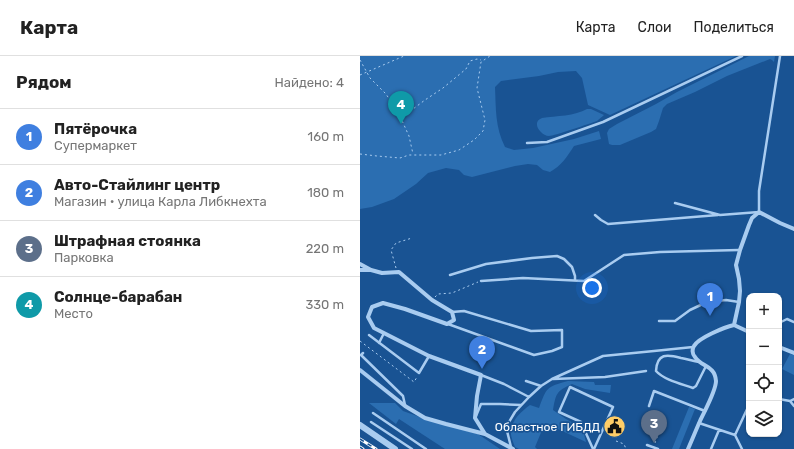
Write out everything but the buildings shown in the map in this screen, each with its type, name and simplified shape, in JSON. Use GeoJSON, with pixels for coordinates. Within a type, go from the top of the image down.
{"type":"FeatureCollection","features":[{"type":"Feature","properties":{"kind":"street"},"geometry":{"type":"LineString","coordinates":[[734,324],[739,302],[739,279],[736,265],[752,218],[760,212],[794,229]]}},
{"type":"Feature","properties":{"kind":"street"},"geometry":{"type":"LineString","coordinates":[[360,264],[371,270],[382,273],[399,272],[432,300],[452,312],[454,320],[447,324],[383,303],[372,307],[368,318],[374,328],[429,356],[481,375],[475,418],[485,434]]}},
{"type":"Feature","properties":{"kind":"street"},"geometry":{"type":"LineString","coordinates":[[360,270],[371,270]]}},
{"type":"Feature","properties":{"kind":"street"},"geometry":{"type":"LineString","coordinates":[[688,449],[716,382],[712,370],[706,365],[700,363],[694,357],[693,347],[697,342],[710,334],[734,324],[746,330]]}},
{"type":"Feature","properties":{"kind":"street"},"geometry":{"type":"LineString","coordinates":[[782,348],[794,353]]}},
{"type":"Feature","properties":{"kind":"street"},"geometry":{"type":"LineString","coordinates":[[360,370],[405,406],[425,418],[485,434],[512,448]]}},
{"type":"Feature","properties":{"kind":"street"},"geometry":{"type":"LineString","coordinates":[[360,425],[395,449]]}},
{"type":"Feature","properties":{"kind":"lane"},"geometry":{"type":"LineString","coordinates":[[527,143],[548,142],[603,122],[742,56]]}},
{"type":"Feature","properties":{"kind":"lane"},"geometry":{"type":"LineString","coordinates":[[595,215],[608,224],[760,212],[758,191],[780,56]]}},
{"type":"Feature","properties":{"kind":"lane"},"geometry":{"type":"LineString","coordinates":[[675,203],[720,215]]}},
{"type":"Feature","properties":{"kind":"lane"},"geometry":{"type":"LineString","coordinates":[[481,281],[523,278],[584,281],[624,255],[660,252],[740,250]]}},
{"type":"Feature","properties":{"kind":"lane"},"geometry":{"type":"LineString","coordinates":[[450,275],[486,264],[557,256],[564,259],[572,267],[575,276],[574,280]]}},
{"type":"Feature","properties":{"kind":"lane"},"geometry":{"type":"LineString","coordinates":[[659,321],[675,321],[690,310],[707,302],[726,300],[739,302]]}},
{"type":"Feature","properties":{"kind":"lane"},"geometry":{"type":"LineString","coordinates":[[447,324],[534,355],[562,347],[562,330],[531,331],[464,311],[452,312]]}},
{"type":"Feature","properties":{"kind":"lane"},"geometry":{"type":"LineString","coordinates":[[782,322],[787,320],[794,322]]}},
{"type":"Feature","properties":{"kind":"lane"},"geometry":{"type":"LineString","coordinates":[[379,343],[384,332]]}},
{"type":"Feature","properties":{"kind":"lane"},"geometry":{"type":"LineString","coordinates":[[369,335],[419,373],[429,356]]}},
{"type":"Feature","properties":{"kind":"lane"},"geometry":{"type":"LineString","coordinates":[[512,448],[506,427],[514,412],[522,406],[541,386],[552,379],[603,356],[693,347]]}},
{"type":"Feature","properties":{"kind":"lane"},"geometry":{"type":"LineString","coordinates":[[360,359],[362,354],[403,396],[405,406]]}},
{"type":"Feature","properties":{"kind":"lane"},"geometry":{"type":"LineString","coordinates":[[700,363],[672,355],[664,355],[659,359],[656,371],[666,378],[693,388],[696,386],[706,365]]}},
{"type":"Feature","properties":{"kind":"lane"},"geometry":{"type":"LineString","coordinates":[[552,379],[605,377],[646,371]]}},
{"type":"Feature","properties":{"kind":"lane"},"geometry":{"type":"LineString","coordinates":[[481,375],[504,384],[529,397]]}},
{"type":"Feature","properties":{"kind":"lane"},"geometry":{"type":"LineString","coordinates":[[526,381],[541,386]]}},
{"type":"Feature","properties":{"kind":"lane"},"geometry":{"type":"LineString","coordinates":[[570,387],[613,407],[593,449],[581,422],[559,412],[570,387]]}},
{"type":"Feature","properties":{"kind":"lane"},"geometry":{"type":"LineString","coordinates":[[649,406],[654,391],[705,411]]}},
{"type":"Feature","properties":{"kind":"lane"},"geometry":{"type":"LineString","coordinates":[[782,400],[790,401],[794,399]]}},
{"type":"Feature","properties":{"kind":"lane"},"geometry":{"type":"LineString","coordinates":[[790,401],[794,406]]}},
{"type":"Feature","properties":{"kind":"lane"},"geometry":{"type":"LineString","coordinates":[[475,418],[482,404],[522,406]]}},
{"type":"Feature","properties":{"kind":"lane"},"geometry":{"type":"LineString","coordinates":[[735,435],[746,411]]}},
{"type":"Feature","properties":{"kind":"lane"},"geometry":{"type":"LineString","coordinates":[[373,413],[426,449]]}},
{"type":"Feature","properties":{"kind":"lane"},"geometry":{"type":"LineString","coordinates":[[371,422],[412,449]]}},
{"type":"Feature","properties":{"kind":"lane"},"geometry":{"type":"LineString","coordinates":[[699,423],[735,435],[742,449]]}},
{"type":"Feature","properties":{"kind":"lane"},"geometry":{"type":"LineString","coordinates":[[711,449],[719,430]]}},
{"type":"Feature","properties":{"kind":"lane"},"geometry":{"type":"LineString","coordinates":[[646,445],[658,449]]}},
{"type":"Feature","properties":{"kind":"path"},"geometry":{"type":"LineString","coordinates":[[360,75],[404,56]]}},
{"type":"Feature","properties":{"kind":"path"},"geometry":{"type":"LineString","coordinates":[[360,154],[400,158],[409,155],[441,155],[459,150],[469,143],[484,131],[485,120],[477,88],[481,62],[490,56]]}},
{"type":"Feature","properties":{"kind":"path"},"geometry":{"type":"LineString","coordinates":[[400,118],[400,113],[405,110],[413,110],[443,88],[466,69],[470,61],[477,59],[481,60]]}},
{"type":"Feature","properties":{"kind":"path"},"geometry":{"type":"LineString","coordinates":[[360,60],[370,78],[386,94],[400,118],[409,136],[413,155]]}},
{"type":"Feature","properties":{"kind":"path"},"geometry":{"type":"LineString","coordinates":[[399,272],[395,267],[391,250],[396,243],[412,238]]}},
{"type":"Feature","properties":{"kind":"path"},"geometry":{"type":"LineString","coordinates":[[432,300],[438,294],[452,293],[481,281]]}},
{"type":"Feature","properties":{"kind":"path"},"geometry":{"type":"LineString","coordinates":[[360,341],[414,382],[419,373]]}},
{"type":"Feature","properties":{"kind":"path"},"geometry":{"type":"LineString","coordinates":[[653,447],[660,430]]}},
{"type":"Feature","properties":{"kind":"path"},"geometry":{"type":"LineString","coordinates":[[616,441],[624,444],[626,449]]}},
{"type":"Feature","properties":{"kind":"shaded area"},"geometry":{"type":"Polygon","coordinates":[[[360,56],[736,56],[610,115],[588,105],[582,78],[576,71],[558,72],[501,81],[495,87],[496,110],[499,132],[505,147],[514,150],[533,148],[574,139],[599,131],[601,139],[574,146],[561,164],[550,172],[543,170],[537,165],[528,164],[472,177],[464,175],[459,170],[446,168],[428,173],[416,184],[394,199],[372,207],[360,209],[360,56]]]}},
{"type":"Feature","properties":{"kind":"shaded area"},"geometry":{"type":"Polygon","coordinates":[[[749,56],[775,56],[774,62],[770,59],[727,76],[667,104],[663,108],[656,129],[651,132],[620,145],[609,144],[607,133],[609,129],[677,92],[749,56]]]}},
{"type":"Feature","properties":{"kind":"shaded area"},"geometry":{"type":"Polygon","coordinates":[[[591,109],[604,115],[597,121],[549,136],[540,131],[538,128],[537,122],[542,118],[571,114],[591,109]]]}},
{"type":"Feature","properties":{"kind":"shaded area"},"geometry":{"type":"Polygon","coordinates":[[[790,354],[794,355],[794,375],[782,369],[790,354]]]}},
{"type":"Feature","properties":{"kind":"shaded area"},"geometry":{"type":"Polygon","coordinates":[[[568,381],[594,382],[595,385],[611,385],[610,393],[585,389],[572,384],[560,391],[556,397],[553,410],[583,430],[586,442],[545,423],[535,447],[537,449],[519,449],[515,447],[511,433],[513,423],[518,416],[530,405],[539,408],[548,389],[568,381]]]}},
{"type":"Feature","properties":{"kind":"shaded area"},"geometry":{"type":"Polygon","coordinates":[[[369,403],[395,403],[403,411],[434,422],[478,434],[500,449],[445,449],[399,419],[396,424],[369,403]]]}},
{"type":"Feature","properties":{"kind":"shaded area"},"geometry":{"type":"Polygon","coordinates":[[[689,407],[695,409],[679,449],[672,449],[689,407]]]}},
{"type":"Feature","properties":{"kind":"railway"},"geometry":{"type":"LineString","coordinates":[[360,439],[376,449]]}},
{"type":"Feature","properties":{"kind":"place","name":"Солнце-барабан"},"geometry":{"type":"Point","coordinates":[401,124]}},
{"type":"Feature","properties":{"kind":"place","name":"Пятёрочка"},"geometry":{"type":"Point","coordinates":[710,316]}},
{"type":"Feature","properties":{"kind":"place","name":"Авто-Стайлинг центр"},"geometry":{"type":"Point","coordinates":[482,369]}},
{"type":"Feature","properties":{"kind":"place","name":"Областное ГИБДД"},"geometry":{"type":"Point","coordinates":[615,427]}},
{"type":"Feature","properties":{"kind":"place","name":"Штрафная стоянка"},"geometry":{"type":"Point","coordinates":[654,443]}}]}
